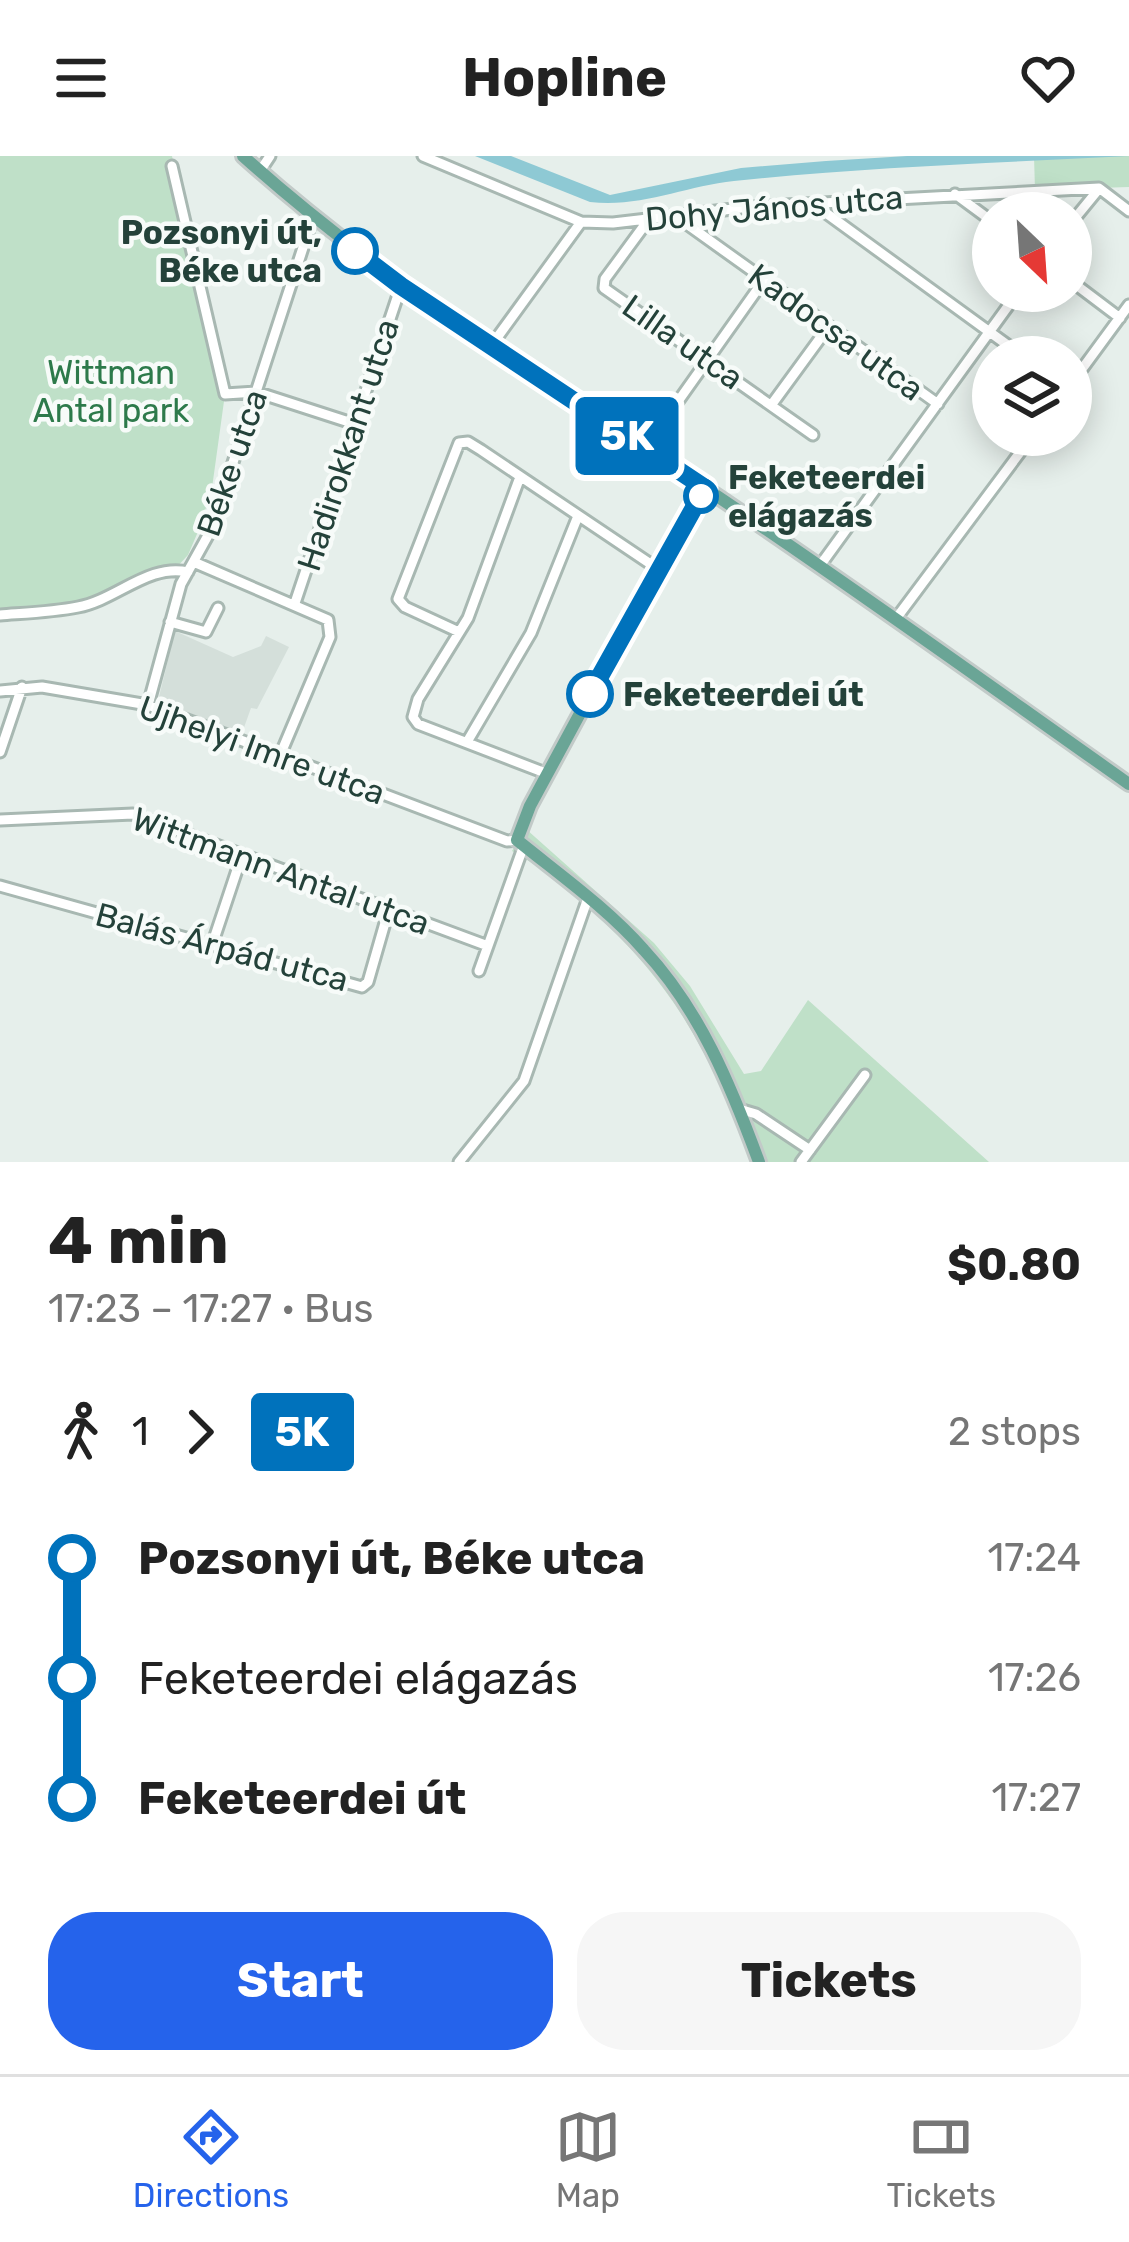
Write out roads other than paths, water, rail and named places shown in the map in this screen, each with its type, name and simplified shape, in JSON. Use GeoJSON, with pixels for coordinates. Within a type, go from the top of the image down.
{"type":"FeatureCollection","features":[{"type":"Feature","properties":{"kind":"main road"},"geometry":{"type":"LineString","coordinates":[[243,156],[401,286],[705,488],[1129,784]]}},
{"type":"Feature","properties":{"kind":"main road"},"geometry":{"type":"LineString","coordinates":[[705,488],[548,774],[520,843],[631,936],[680,995],[715,1055],[759,1162]]}},
{"type":"Feature","properties":{"kind":"street"},"geometry":{"type":"LineString","coordinates":[[260,171],[270,156]]}},
{"type":"Feature","properties":{"kind":"street","name":"Dohy János utca"},"geometry":{"type":"LineString","coordinates":[[423,156],[581,222],[955,194],[1098,190]]}},
{"type":"Feature","properties":{"kind":"street"},"geometry":{"type":"LineString","coordinates":[[172,166],[225,394],[256,392],[355,424]]}},
{"type":"Feature","properties":{"kind":"street"},"geometry":{"type":"LineString","coordinates":[[1092,197],[1098,190],[1129,211]]}},
{"type":"Feature","properties":{"kind":"street"},"geometry":{"type":"LineString","coordinates":[[955,194],[972,207]]}},
{"type":"Feature","properties":{"kind":"street"},"geometry":{"type":"LineString","coordinates":[[813,203],[996,336]]}},
{"type":"Feature","properties":{"kind":"street","name":"Béke utca"},"geometry":{"type":"LineString","coordinates":[[148,705],[170,622],[211,530],[313,217]]}},
{"type":"Feature","properties":{"kind":"street","name":"Kadocsa utca"},"geometry":{"type":"LineString","coordinates":[[677,217],[938,404]]}},
{"type":"Feature","properties":{"kind":"street","name":"Lilla utca"},"geometry":{"type":"LineString","coordinates":[[649,219],[605,279],[604,288],[813,435]]}},
{"type":"Feature","properties":{"kind":"street"},"geometry":{"type":"LineString","coordinates":[[491,346],[581,222]]}},
{"type":"Feature","properties":{"kind":"street"},"geometry":{"type":"LineString","coordinates":[[645,448],[764,280]]}},
{"type":"Feature","properties":{"kind":"street","name":"Hadirokkant utca"},"geometry":{"type":"LineString","coordinates":[[296,603],[401,286]]}},
{"type":"Feature","properties":{"kind":"street"},"geometry":{"type":"LineString","coordinates":[[1092,296],[1120,318]]}},
{"type":"Feature","properties":{"kind":"street"},"geometry":{"type":"LineString","coordinates":[[1092,356],[1129,305]]}},
{"type":"Feature","properties":{"kind":"street"},"geometry":{"type":"LineString","coordinates":[[819,567],[1003,312]]}},
{"type":"Feature","properties":{"kind":"street","name":"Lilla utca"},"geometry":{"type":"LineString","coordinates":[[772,404],[829,326]]}},
{"type":"Feature","properties":{"kind":"street"},"geometry":{"type":"LineString","coordinates":[[459,632],[405,607],[398,599],[441,481],[461,442],[468,442],[658,568]]}},
{"type":"Feature","properties":{"kind":"street"},"geometry":{"type":"LineString","coordinates":[[895,620],[1017,456]]}},
{"type":"Feature","properties":{"kind":"street"},"geometry":{"type":"LineString","coordinates":[[520,477],[484,576],[459,632],[418,699],[413,717],[418,724],[548,774]]}},
{"type":"Feature","properties":{"kind":"street"},"geometry":{"type":"LineString","coordinates":[[467,742],[531,633],[578,516]]}},
{"type":"Feature","properties":{"kind":"street"},"geometry":{"type":"LineString","coordinates":[[0,615],[81,607],[158,573],[192,567],[296,603],[328,620],[330,637],[281,753]]}},
{"type":"Feature","properties":{"kind":"street"},"geometry":{"type":"LineString","coordinates":[[170,622],[206,632],[218,608]]}},
{"type":"Feature","properties":{"kind":"street"},"geometry":{"type":"LineString","coordinates":[[0,752],[22,687]]}},
{"type":"Feature","properties":{"kind":"street","name":"Ujhelyi Imre utca"},"geometry":{"type":"LineString","coordinates":[[0,691],[22,687],[148,705],[520,843]]}},
{"type":"Feature","properties":{"kind":"street","name":"Wittmann Antal utca"},"geometry":{"type":"LineString","coordinates":[[0,820],[134,814],[488,946]]}},
{"type":"Feature","properties":{"kind":"street"},"geometry":{"type":"LineString","coordinates":[[479,971],[520,843]]}},
{"type":"Feature","properties":{"kind":"street"},"geometry":{"type":"LineString","coordinates":[[212,945],[242,855]]}},
{"type":"Feature","properties":{"kind":"street","name":"Balás Árpád utca"},"geometry":{"type":"LineString","coordinates":[[0,886],[364,987],[389,910]]}},
{"type":"Feature","properties":{"kind":"street"},"geometry":{"type":"LineString","coordinates":[[459,1162],[524,1081],[587,898]]}},
{"type":"Feature","properties":{"kind":"street"},"geometry":{"type":"LineString","coordinates":[[802,1162],[865,1075]]}},
{"type":"Feature","properties":{"kind":"street"},"geometry":{"type":"LineString","coordinates":[[739,1109],[756,1114],[810,1150]]}},
{"type":"Feature","properties":{"kind":"water"},"geometry":{"type":"Polygon","coordinates":[[[475,156],[511,156],[610,195],[741,168],[826,161],[907,156],[1129,156],[783,176],[609,203],[590,202],[475,156]]]}},
{"type":"Feature","properties":{"kind":"place","name":"Pozsonyi út, Béke utca"},"geometry":{"type":"Point","coordinates":[355,251]}},
{"type":"Feature","properties":{"kind":"place","name":"Feketeerdei elágazás"},"geometry":{"type":"Point","coordinates":[701,496]}},
{"type":"Feature","properties":{"kind":"place","name":"Feketeerdei út"},"geometry":{"type":"Point","coordinates":[590,694]}},
{"type":"Feature","properties":{"kind":"park label","name":"Wittman Antal park"},"geometry":{"type":"Point","coordinates":[111,391]}}]}
